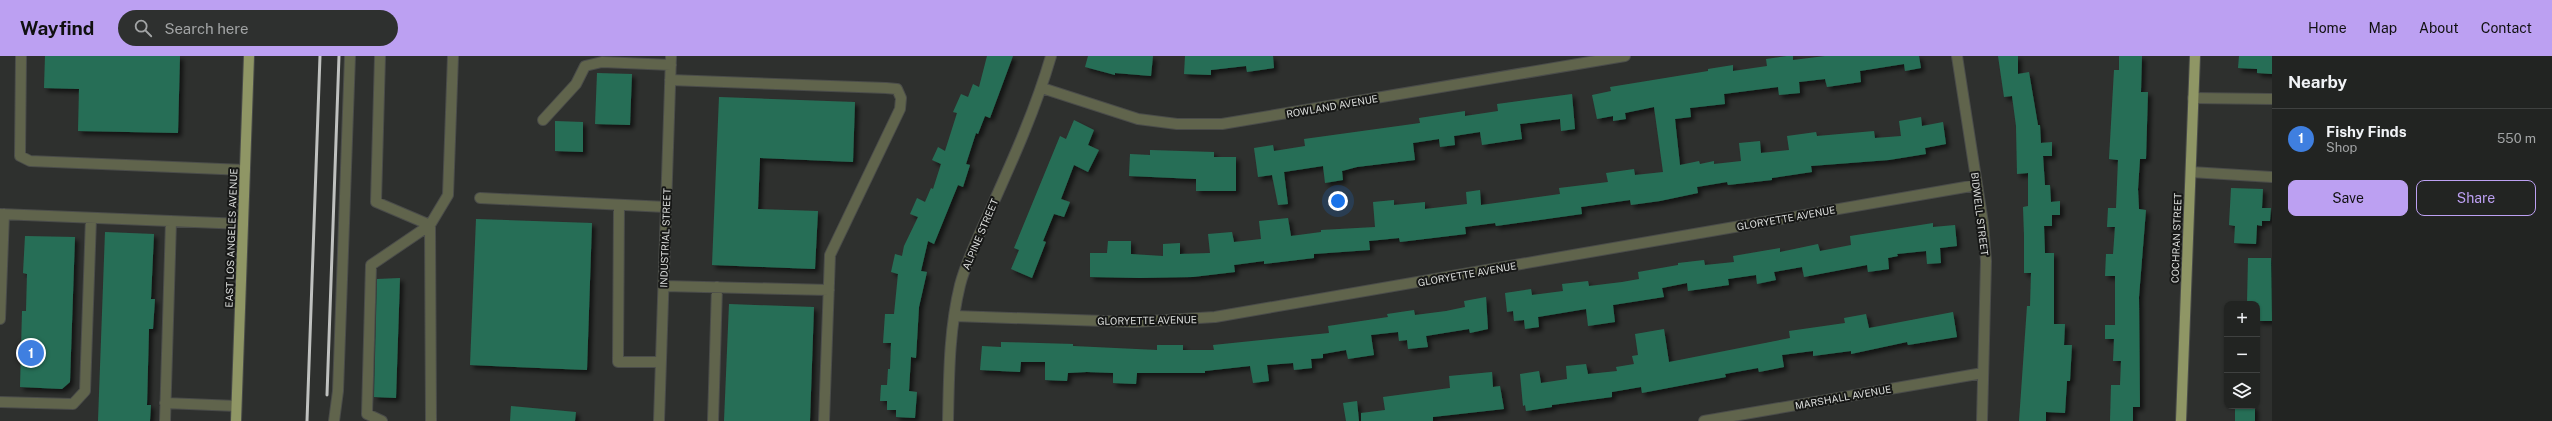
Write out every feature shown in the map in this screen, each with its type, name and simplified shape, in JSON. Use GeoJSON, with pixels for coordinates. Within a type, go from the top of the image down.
{"type":"FeatureCollection","features":[{"type":"Feature","properties":{"kind":"main road","name":"EAST LOS ANGELES AVENUE"},"geometry":{"type":"LineString","coordinates":[[236,421],[249,56]]}},
{"type":"Feature","properties":{"kind":"main road","name":"COCHRAN STREET"},"geometry":{"type":"LineString","coordinates":[[2181,421],[2195,56]]}},
{"type":"Feature","properties":{"kind":"street"},"geometry":{"type":"LineString","coordinates":[[21,56],[20,156],[30,161],[245,170]]}},
{"type":"Feature","properties":{"kind":"street"},"geometry":{"type":"LineString","coordinates":[[334,421],[338,391],[350,56]]}},
{"type":"Feature","properties":{"kind":"street"},"geometry":{"type":"LineString","coordinates":[[380,56],[376,202],[430,225]]}},
{"type":"Feature","properties":{"kind":"street"},"geometry":{"type":"LineString","coordinates":[[382,421],[367,414],[371,266],[430,225],[448,195],[453,56]]}},
{"type":"Feature","properties":{"kind":"street","name":"ALPINE STREET"},"geometry":{"type":"LineString","coordinates":[[948,421],[954,316],[970,256],[1042,88],[1051,56]]}},
{"type":"Feature","properties":{"kind":"street","name":"ROWLAND AVENUE"},"geometry":{"type":"LineString","coordinates":[[1042,88],[1138,119],[1177,124],[1222,124],[1625,56]]}},
{"type":"Feature","properties":{"kind":"street","name":"BIDWELL STREET"},"geometry":{"type":"LineString","coordinates":[[1957,56],[1977,185],[1986,261],[1982,421]]}},
{"type":"Feature","properties":{"kind":"street"},"geometry":{"type":"LineString","coordinates":[[543,120],[576,84],[585,66],[602,62],[671,60]]}},
{"type":"Feature","properties":{"kind":"street","name":"INDUSTRIAL STREET"},"geometry":{"type":"LineString","coordinates":[[660,421],[671,60]]}},
{"type":"Feature","properties":{"kind":"street"},"geometry":{"type":"LineString","coordinates":[[670,80],[897,89],[901,98],[900,109],[830,255],[824,421]]}},
{"type":"Feature","properties":{"kind":"street"},"geometry":{"type":"LineString","coordinates":[[2194,98],[2272,99]]}},
{"type":"Feature","properties":{"kind":"street"},"geometry":{"type":"LineString","coordinates":[[2191,172],[2272,177]]}},
{"type":"Feature","properties":{"kind":"street","name":"GLORYETTE AVENUE"},"geometry":{"type":"LineString","coordinates":[[954,316],[1134,322],[1215,317],[1977,185]]}},
{"type":"Feature","properties":{"kind":"street"},"geometry":{"type":"LineString","coordinates":[[480,198],[666,207]]}},
{"type":"Feature","properties":{"kind":"street"},"geometry":{"type":"LineString","coordinates":[[619,205],[618,362],[661,362]]}},
{"type":"Feature","properties":{"kind":"street"},"geometry":{"type":"LineString","coordinates":[[0,319],[2,214],[243,224]]}},
{"type":"Feature","properties":{"kind":"street"},"geometry":{"type":"LineString","coordinates":[[0,402],[73,404],[85,391],[91,218]]}},
{"type":"Feature","properties":{"kind":"street"},"geometry":{"type":"LineString","coordinates":[[165,421],[172,221]]}},
{"type":"Feature","properties":{"kind":"street"},"geometry":{"type":"LineString","coordinates":[[430,225],[431,421]]}},
{"type":"Feature","properties":{"kind":"street"},"geometry":{"type":"LineString","coordinates":[[664,286],[829,290]]}},
{"type":"Feature","properties":{"kind":"street"},"geometry":{"type":"LineString","coordinates":[[713,421],[717,287]]}},
{"type":"Feature","properties":{"kind":"street","name":"MARSHALL AVENUE"},"geometry":{"type":"LineString","coordinates":[[1704,421],[1983,374]]}},
{"type":"Feature","properties":{"kind":"street"},"geometry":{"type":"LineString","coordinates":[[165,403],[236,406]]}},
{"type":"Feature","properties":{"kind":"building"},"geometry":{"type":"Polygon","coordinates":[[[45,56],[180,56],[178,133],[78,131],[79,89],[44,88],[45,56]]]}},
{"type":"Feature","properties":{"kind":"building"},"geometry":{"type":"Polygon","coordinates":[[[987,56],[1013,56],[990,118],[985,116],[978,134],[976,133],[966,164],[970,165],[963,187],[958,185],[934,244],[928,241],[921,271],[927,272],[919,307],[916,358],[911,357],[909,391],[917,392],[915,418],[896,417],[896,410],[887,410],[887,401],[880,401],[881,385],[887,385],[888,369],[890,369],[891,343],[883,343],[885,314],[894,314],[898,274],[891,272],[895,254],[902,256],[904,246],[918,217],[910,214],[917,198],[925,202],[931,188],[933,189],[941,164],[932,160],[938,147],[945,151],[957,113],[953,112],[961,94],[968,97],[973,84],[979,87],[987,56]]]}},
{"type":"Feature","properties":{"kind":"building"},"geometry":{"type":"Polygon","coordinates":[[[1088,56],[1153,56],[1151,76],[1115,73],[1115,75],[1085,67],[1088,56]]]}},
{"type":"Feature","properties":{"kind":"building"},"geometry":{"type":"Polygon","coordinates":[[[1185,56],[1273,56],[1274,68],[1247,72],[1246,66],[1211,70],[1211,75],[1184,74],[1185,56]]]}},
{"type":"Feature","properties":{"kind":"building"},"geometry":{"type":"Polygon","coordinates":[[[1793,56],[1793,60],[1825,56],[1919,56],[1921,68],[1905,71],[1904,64],[1860,71],[1861,82],[1827,87],[1825,79],[1799,82],[1800,93],[1779,95],[1778,87],[1724,94],[1725,104],[1690,108],[1691,117],[1675,119],[1680,165],[1699,161],[1700,164],[1714,161],[1714,164],[1741,161],[1739,143],[1760,141],[1761,153],[1789,150],[1787,136],[1816,132],[1817,136],[1874,131],[1875,138],[1901,136],[1899,121],[1921,117],[1922,126],[1943,122],[1946,144],[1925,148],[1926,154],[1889,160],[1811,166],[1812,172],[1772,178],[1772,180],[1728,185],[1727,182],[1697,187],[1698,193],[1660,201],[1631,205],[1630,200],[1581,207],[1582,214],[1496,226],[1495,223],[1465,227],[1466,234],[1400,242],[1399,238],[1369,241],[1370,250],[1314,254],[1314,258],[1264,264],[1264,261],[1234,265],[1235,272],[1193,277],[1090,277],[1090,253],[1107,253],[1108,241],[1131,241],[1131,254],[1163,256],[1163,244],[1180,243],[1180,254],[1210,253],[1208,234],[1232,232],[1234,242],[1261,239],[1259,221],[1288,218],[1291,236],[1321,232],[1321,230],[1375,227],[1373,202],[1394,200],[1394,205],[1425,202],[1425,209],[1467,204],[1466,192],[1480,190],[1481,205],[1560,194],[1559,188],[1608,182],[1606,173],[1634,169],[1635,175],[1663,172],[1654,107],[1625,113],[1626,119],[1613,121],[1613,116],[1597,119],[1592,95],[1611,91],[1610,87],[1708,71],[1708,69],[1733,65],[1733,71],[1767,66],[1766,59],[1793,56]]]}},
{"type":"Feature","properties":{"kind":"building"},"geometry":{"type":"Polygon","coordinates":[[[1998,56],[2018,56],[2018,74],[2029,72],[2038,125],[2040,125],[2041,143],[2052,142],[2052,156],[2043,156],[2045,185],[2050,185],[2051,202],[2060,201],[2060,215],[2052,215],[2052,226],[2044,226],[2045,253],[2054,253],[2054,324],[2065,324],[2064,345],[2072,345],[2070,381],[2067,381],[2065,413],[2046,412],[2046,421],[2019,421],[2027,306],[2030,306],[2031,273],[2024,273],[2023,207],[2028,206],[2028,173],[2017,174],[2016,126],[2012,96],[2004,97],[1998,56]]]}},
{"type":"Feature","properties":{"kind":"building"},"geometry":{"type":"Polygon","coordinates":[[[2119,56],[2142,56],[2141,92],[2148,92],[2146,159],[2140,159],[2138,189],[2139,209],[2146,210],[2139,297],[2140,407],[2133,407],[2133,421],[2110,421],[2111,385],[2120,385],[2121,361],[2113,361],[2114,339],[2105,339],[2105,325],[2115,325],[2115,276],[2105,276],[2106,254],[2113,254],[2115,227],[2107,227],[2108,208],[2116,208],[2118,160],[2109,159],[2114,70],[2119,70],[2119,56]]]}},
{"type":"Feature","properties":{"kind":"building"},"geometry":{"type":"Polygon","coordinates":[[[2239,56],[2272,56],[2272,74],[2257,73],[2257,69],[2238,68],[2239,56]]]}},
{"type":"Feature","properties":{"kind":"building"},"geometry":{"type":"Polygon","coordinates":[[[597,73],[632,74],[630,125],[595,124],[597,73]]]}},
{"type":"Feature","properties":{"kind":"building"},"geometry":{"type":"Polygon","coordinates":[[[1572,94],[1575,129],[1561,131],[1560,119],[1520,124],[1522,139],[1482,145],[1480,132],[1454,136],[1455,145],[1440,147],[1439,139],[1413,143],[1415,160],[1357,167],[1342,171],[1343,180],[1325,183],[1323,166],[1284,172],[1288,204],[1278,205],[1272,175],[1258,177],[1254,148],[1273,145],[1274,151],[1305,146],[1304,139],[1420,123],[1419,118],[1465,111],[1465,116],[1498,111],[1497,104],[1572,94]]]}},
{"type":"Feature","properties":{"kind":"building"},"geometry":{"type":"Polygon","coordinates":[[[719,97],[855,102],[853,162],[760,158],[758,209],[818,211],[815,269],[712,265],[719,97]]]}},
{"type":"Feature","properties":{"kind":"building"},"geometry":{"type":"Polygon","coordinates":[[[1074,120],[1094,130],[1088,145],[1099,150],[1088,172],[1074,165],[1061,199],[1070,202],[1064,217],[1054,214],[1043,241],[1046,242],[1032,278],[1011,269],[1019,250],[1014,248],[1060,136],[1066,139],[1074,120]]]}},
{"type":"Feature","properties":{"kind":"building"},"geometry":{"type":"Polygon","coordinates":[[[555,121],[583,122],[583,152],[555,151],[555,121]]]}},
{"type":"Feature","properties":{"kind":"building"},"geometry":{"type":"Polygon","coordinates":[[[1150,150],[1214,152],[1214,157],[1236,157],[1236,191],[1196,191],[1196,179],[1129,176],[1130,154],[1150,155],[1150,150]]]}},
{"type":"Feature","properties":{"kind":"building"},"geometry":{"type":"Polygon","coordinates":[[[2231,188],[2263,189],[2262,208],[2271,208],[2270,221],[2262,221],[2262,226],[2257,225],[2256,244],[2234,243],[2235,226],[2229,225],[2231,188]]]}},
{"type":"Feature","properties":{"kind":"building"},"geometry":{"type":"Polygon","coordinates":[[[476,219],[592,223],[587,370],[470,365],[476,219]]]}},
{"type":"Feature","properties":{"kind":"building"},"geometry":{"type":"Polygon","coordinates":[[[1933,223],[1933,227],[1955,225],[1957,246],[1940,248],[1941,263],[1927,264],[1926,251],[1897,254],[1898,256],[1888,258],[1889,269],[1868,272],[1867,265],[1804,277],[1802,267],[1774,272],[1776,280],[1757,284],[1756,275],[1728,279],[1729,285],[1688,291],[1687,283],[1662,288],[1664,297],[1613,305],[1615,322],[1588,326],[1586,309],[1538,317],[1539,327],[1525,329],[1524,320],[1514,321],[1513,311],[1507,312],[1505,293],[1531,289],[1532,295],[1563,291],[1562,284],[1588,281],[1589,286],[1622,282],[1639,279],[1638,272],[1678,265],[1678,263],[1704,260],[1705,265],[1734,262],[1733,256],[1780,248],[1780,252],[1818,244],[1820,251],[1851,245],[1850,236],[1933,223]]]}},
{"type":"Feature","properties":{"kind":"building"},"geometry":{"type":"Polygon","coordinates":[[[105,232],[154,234],[151,299],[155,299],[153,329],[149,329],[147,405],[151,405],[150,421],[98,421],[105,232]]]}},
{"type":"Feature","properties":{"kind":"building"},"geometry":{"type":"Polygon","coordinates":[[[25,236],[75,237],[70,382],[62,389],[20,387],[22,311],[26,311],[27,274],[23,273],[25,236]]]}},
{"type":"Feature","properties":{"kind":"building"},"geometry":{"type":"Polygon","coordinates":[[[2248,258],[2271,258],[2272,321],[2260,321],[2260,301],[2247,301],[2248,258]]]}},
{"type":"Feature","properties":{"kind":"building"},"geometry":{"type":"Polygon","coordinates":[[[400,278],[396,398],[374,397],[377,279],[400,278]]]}},
{"type":"Feature","properties":{"kind":"building"},"geometry":{"type":"Polygon","coordinates":[[[1486,297],[1488,329],[1470,333],[1469,329],[1426,336],[1428,347],[1408,349],[1407,340],[1399,341],[1398,332],[1371,335],[1374,355],[1348,359],[1346,350],[1323,354],[1323,358],[1311,359],[1312,368],[1294,370],[1293,363],[1267,365],[1269,381],[1253,383],[1250,366],[1205,371],[1205,373],[1137,373],[1136,384],[1113,383],[1113,373],[1068,373],[1067,381],[1045,380],[1045,362],[1021,362],[1020,372],[980,370],[982,346],[1001,347],[1001,342],[1073,344],[1073,346],[1157,350],[1157,345],[1183,345],[1183,350],[1214,350],[1213,345],[1329,333],[1328,326],[1388,317],[1387,314],[1414,310],[1415,315],[1446,311],[1465,307],[1464,301],[1486,297]]]}},
{"type":"Feature","properties":{"kind":"building"},"geometry":{"type":"Polygon","coordinates":[[[729,304],[814,307],[810,421],[724,421],[729,304]]]}},
{"type":"Feature","properties":{"kind":"building"},"geometry":{"type":"Polygon","coordinates":[[[1953,312],[1957,337],[1908,345],[1907,342],[1851,354],[1851,351],[1813,356],[1813,351],[1782,355],[1784,367],[1759,372],[1758,368],[1725,374],[1726,377],[1642,393],[1641,387],[1612,392],[1612,397],[1552,405],[1552,407],[1526,411],[1525,405],[1523,406],[1520,374],[1539,371],[1541,383],[1567,379],[1566,366],[1586,364],[1588,374],[1617,371],[1616,367],[1634,364],[1632,356],[1638,355],[1635,334],[1664,329],[1669,362],[1790,338],[1789,331],[1845,323],[1844,318],[1866,314],[1869,328],[1953,312]]]}},
{"type":"Feature","properties":{"kind":"building"},"geometry":{"type":"Polygon","coordinates":[[[1492,372],[1493,387],[1500,386],[1504,409],[1433,417],[1433,421],[1361,421],[1361,413],[1385,410],[1383,397],[1450,388],[1449,376],[1492,372]]]}},
{"type":"Feature","properties":{"kind":"building"},"geometry":{"type":"Polygon","coordinates":[[[1357,401],[1359,421],[1346,421],[1343,403],[1357,401]]]}},
{"type":"Feature","properties":{"kind":"building"},"geometry":{"type":"Polygon","coordinates":[[[511,406],[576,412],[575,421],[510,421],[511,406]]]}},
{"type":"Feature","properties":{"kind":"building"},"geometry":{"type":"Polygon","coordinates":[[[2235,409],[2255,409],[2255,421],[2235,421],[2235,409]]]}},
{"type":"Feature","properties":{"kind":"railway"},"geometry":{"type":"LineString","coordinates":[[307,421],[320,56]]}},
{"type":"Feature","properties":{"kind":"railway"},"geometry":{"type":"LineString","coordinates":[[327,395],[339,56]]}},
{"type":"Feature","properties":{"kind":"place","name":"Fishy Finds"},"geometry":{"type":"Point","coordinates":[31,353]}}]}
